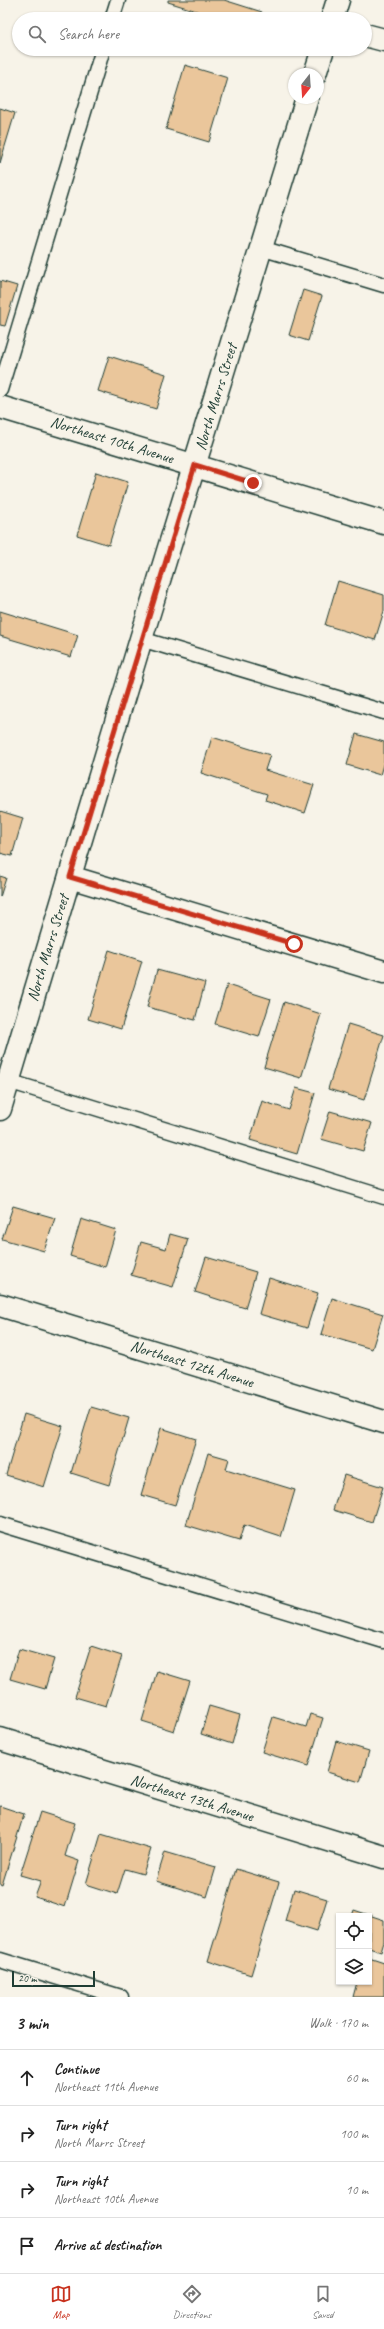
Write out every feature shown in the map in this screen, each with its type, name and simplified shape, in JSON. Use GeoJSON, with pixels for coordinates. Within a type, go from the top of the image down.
{"type":"FeatureCollection","features":[{"type":"Feature","properties":{"kind":"street"},"geometry":{"type":"LineString","coordinates":[[334,12],[338,0]]}},
{"type":"Feature","properties":{"kind":"street"},"geometry":{"type":"LineString","coordinates":[[372,36],[384,40]]}},
{"type":"Feature","properties":{"kind":"street"},"geometry":{"type":"LineString","coordinates":[[317,68],[321,56]]}},
{"type":"Feature","properties":{"kind":"street","name":"North Marrs Street"},"geometry":{"type":"LineString","coordinates":[[0,1109],[141,639],[306,104]]}},
{"type":"Feature","properties":{"kind":"street","name":"Northeast 10th Avenue"},"geometry":{"type":"LineString","coordinates":[[0,407],[384,523]]}},
{"type":"Feature","properties":{"kind":"street"},"geometry":{"type":"LineString","coordinates":[[70,877],[384,972]]}},
{"type":"Feature","properties":{"kind":"street","name":"Northeast 12th Avenue"},"geometry":{"type":"LineString","coordinates":[[0,1305],[384,1422]]}},
{"type":"Feature","properties":{"kind":"street","name":"Northeast 13th Avenue"},"geometry":{"type":"LineString","coordinates":[[0,1739],[384,1856]]}},
{"type":"Feature","properties":{"kind":"lane"},"geometry":{"type":"LineString","coordinates":[[114,12],[118,0]]}},
{"type":"Feature","properties":{"kind":"lane"},"geometry":{"type":"LineString","coordinates":[[0,390],[101,56]]}},
{"type":"Feature","properties":{"kind":"lane"},"geometry":{"type":"LineString","coordinates":[[261,248],[384,285]]}},
{"type":"Feature","properties":{"kind":"lane"},"geometry":{"type":"LineString","coordinates":[[141,639],[384,712]]}},
{"type":"Feature","properties":{"kind":"lane"},"geometry":{"type":"LineString","coordinates":[[8,1081],[384,1197]]}},
{"type":"Feature","properties":{"kind":"lane"},"geometry":{"type":"LineString","coordinates":[[0,1524],[384,1641]]}},
{"type":"Feature","properties":{"kind":"lane"},"geometry":{"type":"LineString","coordinates":[[0,1960],[121,1997]]}},
{"type":"Feature","properties":{"kind":"building"},"geometry":{"type":"Polygon","coordinates":[[[168,0],[224,0],[262,12],[200,12],[168,2],[168,0]]]}},
{"type":"Feature","properties":{"kind":"building"},"geometry":{"type":"Polygon","coordinates":[[[185,65],[228,78],[209,142],[166,129],[185,65]]]}},
{"type":"Feature","properties":{"kind":"building"},"geometry":{"type":"Polygon","coordinates":[[[0,108],[15,113],[0,163],[0,108]]]}},
{"type":"Feature","properties":{"kind":"building"},"geometry":{"type":"Polygon","coordinates":[[[0,281],[17,286],[5,326],[0,325],[0,281]]]}},
{"type":"Feature","properties":{"kind":"building"},"geometry":{"type":"Polygon","coordinates":[[[303,290],[322,296],[308,341],[289,335],[303,290]]]}},
{"type":"Feature","properties":{"kind":"building"},"geometry":{"type":"Polygon","coordinates":[[[109,356],[166,374],[156,409],[98,391],[109,356]]]}},
{"type":"Feature","properties":{"kind":"building"},"geometry":{"type":"Polygon","coordinates":[[[96,472],[128,482],[109,545],[77,535],[96,472]]]}},
{"type":"Feature","properties":{"kind":"building"},"geometry":{"type":"Polygon","coordinates":[[[338,581],[384,595],[384,611],[375,640],[325,625],[338,581]]]}},
{"type":"Feature","properties":{"kind":"building"},"geometry":{"type":"Polygon","coordinates":[[[0,611],[78,635],[71,657],[0,636],[0,611]]]}},
{"type":"Feature","properties":{"kind":"building"},"geometry":{"type":"Polygon","coordinates":[[[356,734],[384,742],[384,761],[380,775],[347,765],[356,734]]]}},
{"type":"Feature","properties":{"kind":"building"},"geometry":{"type":"Polygon","coordinates":[[[212,737],[270,755],[265,770],[314,785],[305,813],[265,800],[267,794],[201,773],[212,737]]]}},
{"type":"Feature","properties":{"kind":"building"},"geometry":{"type":"Polygon","coordinates":[[[0,811],[23,818],[12,856],[0,853],[0,811]]]}},
{"type":"Feature","properties":{"kind":"building"},"geometry":{"type":"Polygon","coordinates":[[[0,876],[6,878],[0,897],[0,876]]]}},
{"type":"Feature","properties":{"kind":"building"},"geometry":{"type":"Polygon","coordinates":[[[109,950],[142,961],[121,1029],[88,1019],[109,950]]]}},
{"type":"Feature","properties":{"kind":"building"},"geometry":{"type":"Polygon","coordinates":[[[157,970],[205,983],[195,1020],[147,1007],[157,970]]]}},
{"type":"Feature","properties":{"kind":"building"},"geometry":{"type":"Polygon","coordinates":[[[227,985],[271,999],[259,1037],[215,1024],[227,985]]]}},
{"type":"Feature","properties":{"kind":"building"},"geometry":{"type":"Polygon","coordinates":[[[284,1002],[321,1014],[301,1078],[264,1067],[284,1002]]]}},
{"type":"Feature","properties":{"kind":"building"},"geometry":{"type":"Polygon","coordinates":[[[348,1024],[384,1035],[364,1100],[328,1089],[348,1024]]]}},
{"type":"Feature","properties":{"kind":"building"},"geometry":{"type":"Polygon","coordinates":[[[296,1088],[315,1093],[297,1154],[250,1140],[262,1101],[289,1110],[296,1088]]]}},
{"type":"Feature","properties":{"kind":"building"},"geometry":{"type":"Polygon","coordinates":[[[330,1111],[372,1123],[363,1151],[321,1139],[330,1111]]]}},
{"type":"Feature","properties":{"kind":"building"},"geometry":{"type":"Polygon","coordinates":[[[13,1206],[55,1218],[44,1251],[2,1239],[13,1206]]]}},
{"type":"Feature","properties":{"kind":"building"},"geometry":{"type":"Polygon","coordinates":[[[81,1219],[116,1230],[105,1267],[70,1256],[81,1219]]]}},
{"type":"Feature","properties":{"kind":"building"},"geometry":{"type":"Polygon","coordinates":[[[170,1234],[188,1239],[173,1287],[131,1275],[141,1242],[166,1249],[170,1234]]]}},
{"type":"Feature","properties":{"kind":"building"},"geometry":{"type":"Polygon","coordinates":[[[206,1257],[256,1272],[245,1308],[195,1292],[206,1257]]]}},
{"type":"Feature","properties":{"kind":"building"},"geometry":{"type":"Polygon","coordinates":[[[269,1278],[318,1293],[307,1328],[259,1314],[269,1278]]]}},
{"type":"Feature","properties":{"kind":"building"},"geometry":{"type":"Polygon","coordinates":[[[332,1298],[383,1314],[372,1349],[321,1334],[332,1298]]]}},
{"type":"Feature","properties":{"kind":"building"},"geometry":{"type":"Polygon","coordinates":[[[91,1407],[129,1418],[109,1485],[71,1473],[91,1407]]]}},
{"type":"Feature","properties":{"kind":"building"},"geometry":{"type":"Polygon","coordinates":[[[24,1414],[63,1426],[44,1487],[6,1475],[24,1414]]]}},
{"type":"Feature","properties":{"kind":"building"},"geometry":{"type":"Polygon","coordinates":[[[161,1428],[196,1439],[175,1505],[141,1495],[161,1428]]]}},
{"type":"Feature","properties":{"kind":"building"},"geometry":{"type":"Polygon","coordinates":[[[208,1453],[229,1459],[226,1469],[295,1490],[281,1537],[244,1525],[239,1541],[186,1525],[208,1453]]]}},
{"type":"Feature","properties":{"kind":"building"},"geometry":{"type":"Polygon","coordinates":[[[344,1475],[383,1487],[372,1522],[333,1510],[344,1475]]]}},
{"type":"Feature","properties":{"kind":"building"},"geometry":{"type":"Polygon","coordinates":[[[91,1646],[122,1656],[106,1706],[75,1697],[91,1646]]]}},
{"type":"Feature","properties":{"kind":"building"},"geometry":{"type":"Polygon","coordinates":[[[19,1649],[54,1659],[45,1689],[10,1679],[19,1649]]]}},
{"type":"Feature","properties":{"kind":"building"},"geometry":{"type":"Polygon","coordinates":[[[157,1671],[190,1681],[174,1731],[142,1721],[157,1671]]]}},
{"type":"Feature","properties":{"kind":"building"},"geometry":{"type":"Polygon","coordinates":[[[209,1706],[240,1715],[232,1744],[201,1734],[209,1706]]]}},
{"type":"Feature","properties":{"kind":"building"},"geometry":{"type":"Polygon","coordinates":[[[310,1714],[323,1718],[308,1766],[262,1752],[273,1717],[306,1727],[310,1714]]]}},
{"type":"Feature","properties":{"kind":"building"},"geometry":{"type":"Polygon","coordinates":[[[336,1741],[369,1751],[360,1782],[327,1772],[336,1741]]]}},
{"type":"Feature","properties":{"kind":"building"},"geometry":{"type":"Polygon","coordinates":[[[0,1806],[24,1814],[2,1885],[0,1884],[0,1806]]]}},
{"type":"Feature","properties":{"kind":"building"},"geometry":{"type":"Polygon","coordinates":[[[40,1812],[75,1823],[65,1856],[79,1861],[65,1907],[35,1897],[41,1881],[20,1875],[40,1812]]]}},
{"type":"Feature","properties":{"kind":"building"},"geometry":{"type":"Polygon","coordinates":[[[101,1834],[151,1849],[143,1874],[125,1869],[117,1894],[86,1884],[101,1834]]]}},
{"type":"Feature","properties":{"kind":"building"},"geometry":{"type":"Polygon","coordinates":[[[165,1852],[216,1867],[207,1897],[156,1881],[165,1852]]]}},
{"type":"Feature","properties":{"kind":"building"},"geometry":{"type":"Polygon","coordinates":[[[236,1869],[279,1882],[251,1975],[208,1961],[236,1869]]]}},
{"type":"Feature","properties":{"kind":"building"},"geometry":{"type":"Polygon","coordinates":[[[294,1889],[327,1899],[317,1931],[285,1921],[294,1889]]]}},
{"type":"Feature","properties":{"kind":"building"},"geometry":{"type":"Polygon","coordinates":[[[354,1910],[363,1913],[353,1913],[354,1910]]]}},
{"type":"Feature","properties":{"kind":"building"},"geometry":{"type":"Polygon","coordinates":[[[372,1916],[384,1920],[384,1942],[381,1952],[372,1949],[372,1916]]]}},
{"type":"Feature","properties":{"kind":"building"},"geometry":{"type":"Polygon","coordinates":[[[372,1959],[384,1963],[384,1997],[353,1997],[356,1985],[372,1985],[372,1959]]]}},
{"type":"Feature","properties":{"kind":"route"},"geometry":{"type":"LineString","coordinates":[[253,483],[195,465],[70,877],[294,944]]}}]}
